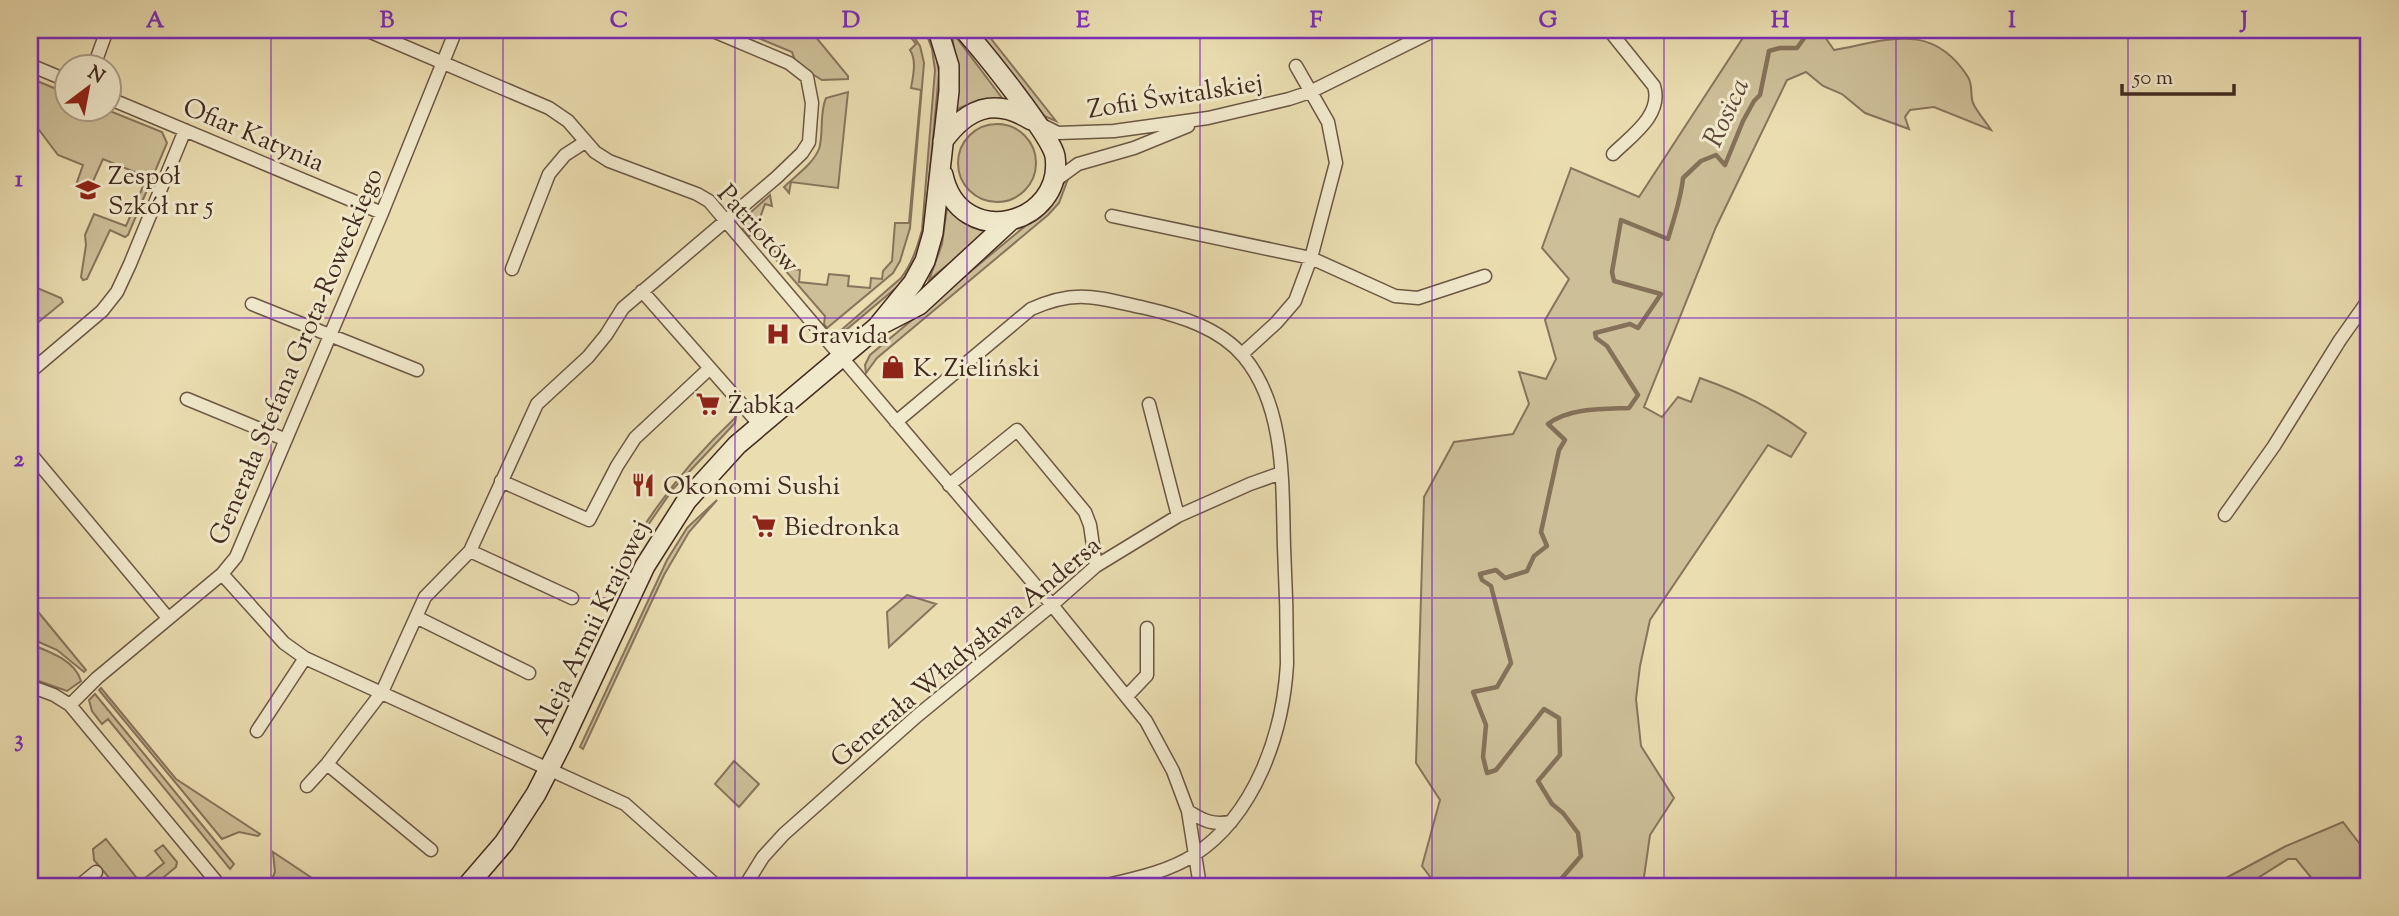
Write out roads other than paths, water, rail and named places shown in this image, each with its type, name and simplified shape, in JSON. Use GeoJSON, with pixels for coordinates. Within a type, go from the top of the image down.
{"type":"FeatureCollection","features":[{"type":"Feature","properties":{"kind":"street"},"geometry":{"type":"LineString","coordinates":[[99,52],[107,30]]}},
{"type":"Feature","properties":{"kind":"street","name":"Patriotów"},"geometry":{"type":"LineString","coordinates":[[366,30],[549,108],[568,121],[595,152],[609,161],[709,201],[1127,696],[1161,747],[1188,811],[1200,886]]}},
{"type":"Feature","properties":{"kind":"street","name":"Generała Stefana Grota-Roweckiego"},"geometry":{"type":"LineString","coordinates":[[456,30],[236,557],[222,573],[284,643],[305,658],[625,804],[717,886]]}},
{"type":"Feature","properties":{"kind":"street"},"geometry":{"type":"LineString","coordinates":[[307,786],[382,692],[425,597],[470,551],[537,404],[588,357],[623,308],[777,177],[802,153],[809,142],[812,103],[807,77],[789,63],[710,30]]}},
{"type":"Feature","properties":{"kind":"street","name":"Aleja Armii Krajowej"},"geometry":{"type":"LineString","coordinates":[[467,886],[491,860],[521,820],[550,769],[659,540],[698,485],[760,425],[877,327],[913,283],[925,261],[933,233],[941,166],[949,66],[938,30]]}},
{"type":"Feature","properties":{"kind":"street"},"geometry":{"type":"LineString","coordinates":[[964,30],[1051,145],[1055,157],[1052,183]]}},
{"type":"Feature","properties":{"kind":"street","name":"Zofii Świtalskiej"},"geometry":{"type":"LineString","coordinates":[[1035,122],[1058,132],[1073,133],[1114,131],[1208,118],[1310,92],[1435,30]]}},
{"type":"Feature","properties":{"kind":"street"},"geometry":{"type":"LineString","coordinates":[[1609,30],[1654,86],[1657,97],[1648,119],[1612,154]]}},
{"type":"Feature","properties":{"kind":"street"},"geometry":{"type":"LineString","coordinates":[[30,65],[52,74]]}},
{"type":"Feature","properties":{"kind":"street"},"geometry":{"type":"LineString","coordinates":[[1242,355],[1295,301],[1311,258],[1336,163],[1328,122],[1296,66]]}},
{"type":"Feature","properties":{"kind":"street","name":"Ofiar Katynia"},"geometry":{"type":"LineString","coordinates":[[122,104],[382,212]]}},
{"type":"Feature","properties":{"kind":"street"},"geometry":{"type":"LineString","coordinates":[[943,142],[961,120],[982,109],[1008,109],[1035,122]]}},
{"type":"Feature","properties":{"kind":"street"},"geometry":{"type":"LineString","coordinates":[[941,166],[946,189],[964,211],[988,222],[1000,224],[1023,216],[1038,205],[1052,183],[1079,164],[1134,148],[1208,118]]}},
{"type":"Feature","properties":{"kind":"street"},"geometry":{"type":"LineString","coordinates":[[30,372],[102,311],[117,292],[185,130]]}},
{"type":"Feature","properties":{"kind":"street"},"geometry":{"type":"LineString","coordinates":[[512,269],[548,174],[565,155],[585,142]]}},
{"type":"Feature","properties":{"kind":"street"},"geometry":{"type":"LineString","coordinates":[[1112,216],[1311,258],[1395,296],[1418,298],[1485,276]]}},
{"type":"Feature","properties":{"kind":"street","name":"Aleja Armii Krajowej"},"geometry":{"type":"LineString","coordinates":[[877,327],[919,305],[1010,221]]}},
{"type":"Feature","properties":{"kind":"street"},"geometry":{"type":"LineString","coordinates":[[642,291],[760,425]]}},
{"type":"Feature","properties":{"kind":"street"},"geometry":{"type":"LineString","coordinates":[[896,422],[1031,309],[1051,300],[1076,296],[1183,317],[1200,325],[1242,355],[1264,389],[1275,427],[1281,473],[1287,633],[1286,695],[1280,720],[1268,755],[1247,798],[1231,822],[1196,854],[1164,869],[1103,886]]}},
{"type":"Feature","properties":{"kind":"street"},"geometry":{"type":"LineString","coordinates":[[2225,515],[2274,446],[2340,340],[2369,299]]}},
{"type":"Feature","properties":{"kind":"street"},"geometry":{"type":"LineString","coordinates":[[252,304],[328,337],[344,340],[417,370]]}},
{"type":"Feature","properties":{"kind":"street"},"geometry":{"type":"LineString","coordinates":[[501,481],[589,520],[635,438],[710,368]]}},
{"type":"Feature","properties":{"kind":"street"},"geometry":{"type":"LineString","coordinates":[[187,399],[284,439]]}},
{"type":"Feature","properties":{"kind":"street"},"geometry":{"type":"LineString","coordinates":[[1149,404],[1178,516]]}},
{"type":"Feature","properties":{"kind":"street"},"geometry":{"type":"LineString","coordinates":[[949,485],[1017,430],[1085,512],[1090,525],[1096,566]]}},
{"type":"Feature","properties":{"kind":"street"},"geometry":{"type":"LineString","coordinates":[[30,453],[168,618]]}},
{"type":"Feature","properties":{"kind":"street","name":"Generała Władysława Andersa"},"geometry":{"type":"LineString","coordinates":[[745,886],[763,857],[784,834],[918,716],[1052,606],[1096,566],[1178,516],[1281,473]]}},
{"type":"Feature","properties":{"kind":"street"},"geometry":{"type":"LineString","coordinates":[[470,551],[572,598]]}},
{"type":"Feature","properties":{"kind":"street"},"geometry":{"type":"LineString","coordinates":[[70,705],[97,678],[222,573]]}},
{"type":"Feature","properties":{"kind":"street"},"geometry":{"type":"LineString","coordinates":[[416,617],[529,673]]}},
{"type":"Feature","properties":{"kind":"street"},"geometry":{"type":"LineString","coordinates":[[1127,696],[1147,675],[1147,628]]}},
{"type":"Feature","properties":{"kind":"street"},"geometry":{"type":"LineString","coordinates":[[257,731],[305,658]]}},
{"type":"Feature","properties":{"kind":"street"},"geometry":{"type":"LineString","coordinates":[[30,686],[54,695],[70,705],[220,886]]}},
{"type":"Feature","properties":{"kind":"street"},"geometry":{"type":"LineString","coordinates":[[327,764],[431,850]]}},
{"type":"Feature","properties":{"kind":"street"},"geometry":{"type":"LineString","coordinates":[[1188,811],[1205,822],[1231,822]]}},
{"type":"Feature","properties":{"kind":"street"},"geometry":{"type":"LineString","coordinates":[[79,886],[96,872]]}},
{"type":"Feature","properties":{"kind":"waterway","name":"Rosica"},"geometry":{"type":"LineString","coordinates":[[1555,886],[1581,856],[1578,833],[1563,813],[1552,804],[1538,781],[1560,755],[1559,718],[1544,709],[1496,770],[1487,773],[1483,757],[1486,725],[1473,692],[1497,687],[1511,663],[1491,586],[1482,580],[1480,574],[1496,570],[1505,578],[1527,571],[1534,556],[1547,546],[1541,532],[1559,450],[1565,440],[1548,424],[1576,412],[1629,408],[1638,395],[1607,346],[1596,338],[1595,333],[1630,324],[1638,328],[1661,294],[1614,281],[1612,272],[1621,220],[1668,239],[1683,178],[1701,161],[1716,155],[1725,165],[1743,121],[1760,95],[1769,51],[1797,48],[1810,30]]}},
{"type":"Feature","properties":{"kind":"place","name":"Zespół Szkół nr 5"},"geometry":{"type":"Point","coordinates":[88,190]}},
{"type":"Feature","properties":{"kind":"place","name":"Gravida"},"geometry":{"type":"Point","coordinates":[778,334]}},
{"type":"Feature","properties":{"kind":"place","name":"K. Zieliński"},"geometry":{"type":"Point","coordinates":[893,367]}},
{"type":"Feature","properties":{"kind":"place","name":"Żabka"},"geometry":{"type":"Point","coordinates":[708,404]}},
{"type":"Feature","properties":{"kind":"place","name":"Okonomi Sushi"},"geometry":{"type":"Point","coordinates":[643,485]}},
{"type":"Feature","properties":{"kind":"place","name":"Biedronka"},"geometry":{"type":"Point","coordinates":[764,526]}}]}
